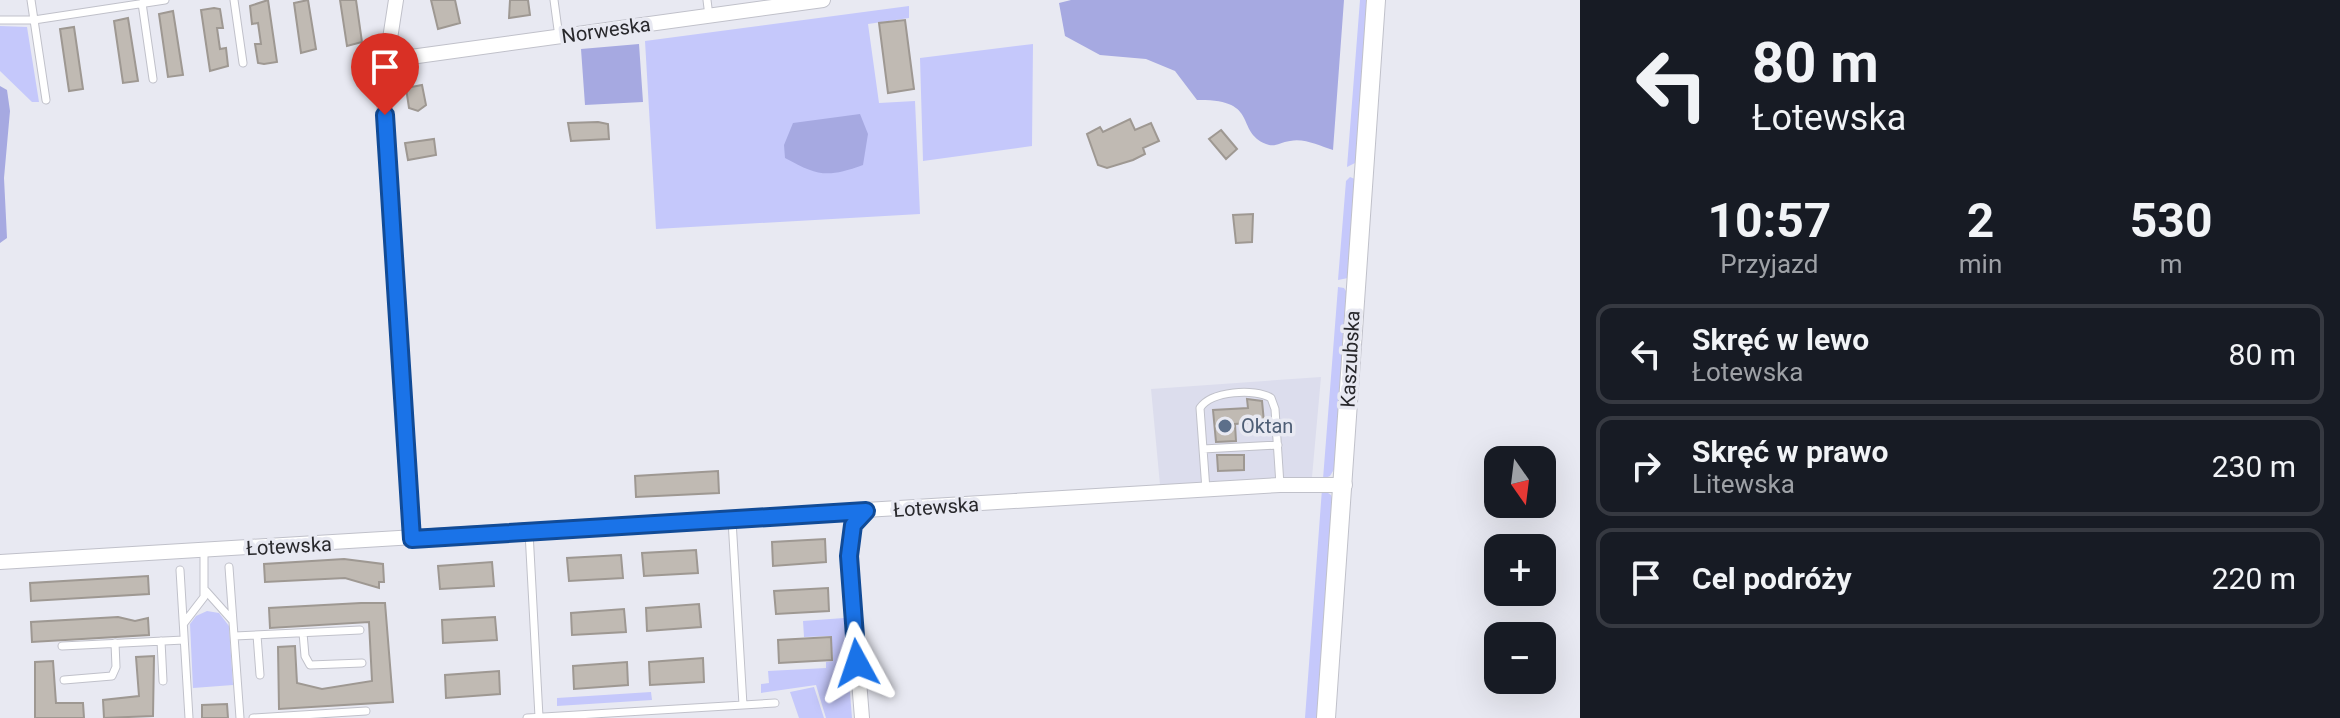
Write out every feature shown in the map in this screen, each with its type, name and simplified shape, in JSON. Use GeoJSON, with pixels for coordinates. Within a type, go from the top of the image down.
{"type":"FeatureCollection","features":[{"type":"Feature","properties":{"kind":"main road","name":"Kaszubska"},"geometry":{"type":"LineString","coordinates":[[1326,718],[1345,485],[1350,350],[1376,0]]}},
{"type":"Feature","properties":{"kind":"street"},"geometry":{"type":"LineString","coordinates":[[396,0],[383,84],[412,539]]}},
{"type":"Feature","properties":{"kind":"street","name":"Norweska"},"geometry":{"type":"LineString","coordinates":[[389,60],[823,0]]}},
{"type":"Feature","properties":{"kind":"street","name":"Łotewska"},"geometry":{"type":"LineString","coordinates":[[0,562],[1280,485],[1345,485]]}},
{"type":"Feature","properties":{"kind":"street"},"geometry":{"type":"LineString","coordinates":[[862,718],[849,556],[853,525],[866,511]]}},
{"type":"Feature","properties":{"kind":"lane"},"geometry":{"type":"LineString","coordinates":[[31,0],[46,100]]}},
{"type":"Feature","properties":{"kind":"lane"},"geometry":{"type":"LineString","coordinates":[[0,20],[34,20],[165,0]]}},
{"type":"Feature","properties":{"kind":"lane"},"geometry":{"type":"LineString","coordinates":[[234,0],[243,63]]}},
{"type":"Feature","properties":{"kind":"lane"},"geometry":{"type":"LineString","coordinates":[[554,0],[559,37]]}},
{"type":"Feature","properties":{"kind":"lane"},"geometry":{"type":"LineString","coordinates":[[707,0],[709,16]]}},
{"type":"Feature","properties":{"kind":"lane"},"geometry":{"type":"LineString","coordinates":[[142,3],[153,79]]}},
{"type":"Feature","properties":{"kind":"lane"},"geometry":{"type":"LineString","coordinates":[[1206,490],[1200,408],[1214,396],[1261,393],[1274,403],[1280,485]]}},
{"type":"Feature","properties":{"kind":"lane"},"geometry":{"type":"LineString","coordinates":[[1203,449],[1278,445]]}},
{"type":"Feature","properties":{"kind":"lane"},"geometry":{"type":"LineString","coordinates":[[732,520],[743,705]]}},
{"type":"Feature","properties":{"kind":"lane"},"geometry":{"type":"LineString","coordinates":[[529,532],[539,717]]}},
{"type":"Feature","properties":{"kind":"lane"},"geometry":{"type":"LineString","coordinates":[[183,625],[206,590],[204,551]]}},
{"type":"Feature","properties":{"kind":"lane"},"geometry":{"type":"LineString","coordinates":[[229,567],[240,718]]}},
{"type":"Feature","properties":{"kind":"lane"},"geometry":{"type":"LineString","coordinates":[[180,570],[189,718]]}},
{"type":"Feature","properties":{"kind":"lane"},"geometry":{"type":"LineString","coordinates":[[206,590],[234,622]]}},
{"type":"Feature","properties":{"kind":"lane"},"geometry":{"type":"LineString","coordinates":[[235,636],[360,630]]}},
{"type":"Feature","properties":{"kind":"lane"},"geometry":{"type":"LineString","coordinates":[[303,633],[310,665],[362,663]]}},
{"type":"Feature","properties":{"kind":"lane"},"geometry":{"type":"LineString","coordinates":[[257,635],[260,675]]}},
{"type":"Feature","properties":{"kind":"lane"},"geometry":{"type":"LineString","coordinates":[[62,646],[184,640]]}},
{"type":"Feature","properties":{"kind":"lane"},"geometry":{"type":"LineString","coordinates":[[161,641],[163,681]]}},
{"type":"Feature","properties":{"kind":"lane"},"geometry":{"type":"LineString","coordinates":[[64,680],[112,676],[116,667],[115,643]]}},
{"type":"Feature","properties":{"kind":"lane"},"geometry":{"type":"LineString","coordinates":[[527,718],[775,703]]}},
{"type":"Feature","properties":{"kind":"lane"},"geometry":{"type":"LineString","coordinates":[[253,718],[366,711]]}},
{"type":"Feature","properties":{"kind":"shaded area"},"geometry":{"type":"Polygon","coordinates":[[[1071,0],[1344,0],[1333,150],[1301,141],[1266,144],[1251,132],[1239,110],[1217,101],[1197,100],[1175,71],[1146,59],[1100,55],[1065,36],[1059,3],[1071,0]]]}},
{"type":"Feature","properties":{"kind":"shaded area"},"geometry":{"type":"Polygon","coordinates":[[[1360,0],[1370,0],[1357,162],[1347,167],[1360,0]]]}},
{"type":"Feature","properties":{"kind":"shaded area"},"geometry":{"type":"Polygon","coordinates":[[[909,6],[909,18],[868,24],[879,103],[915,101],[920,214],[656,229],[645,41],[909,6]]]}},
{"type":"Feature","properties":{"kind":"shaded area"},"geometry":{"type":"Polygon","coordinates":[[[0,26],[27,27],[39,102],[32,102],[0,71],[0,26]]]}},
{"type":"Feature","properties":{"kind":"shaded area"},"geometry":{"type":"Polygon","coordinates":[[[639,44],[643,102],[585,105],[581,49],[639,44]]]}},
{"type":"Feature","properties":{"kind":"shaded area"},"geometry":{"type":"Polygon","coordinates":[[[1033,44],[1032,146],[923,161],[920,58],[1033,44]]]}},
{"type":"Feature","properties":{"kind":"shaded area"},"geometry":{"type":"Polygon","coordinates":[[[0,86],[7,90],[10,111],[4,178],[7,238],[0,243],[0,86]]]}},
{"type":"Feature","properties":{"kind":"shaded area"},"geometry":{"type":"Polygon","coordinates":[[[860,114],[868,134],[863,165],[823,173],[806,169],[785,158],[784,145],[793,123],[860,114]]]}},
{"type":"Feature","properties":{"kind":"shaded area"},"geometry":{"type":"Polygon","coordinates":[[[1350,177],[1357,180],[1348,278],[1338,280],[1346,181],[1350,177]]]}},
{"type":"Feature","properties":{"kind":"shaded area"},"geometry":{"type":"Polygon","coordinates":[[[1338,287],[1344,288],[1348,294],[1336,466],[1330,476],[1323,479],[1338,287]]]}},
{"type":"Feature","properties":{"kind":"shaded area"},"geometry":{"type":"Polygon","coordinates":[[[1321,377],[1312,477],[1160,485],[1151,389],[1321,377]]]}},
{"type":"Feature","properties":{"kind":"shaded area"},"geometry":{"type":"Polygon","coordinates":[[[1322,489],[1331,495],[1334,505],[1318,718],[1305,718],[1322,489]]]}},
{"type":"Feature","properties":{"kind":"shaded area"},"geometry":{"type":"Polygon","coordinates":[[[207,611],[219,613],[229,626],[233,685],[193,688],[190,624],[196,616],[207,611]]]}},
{"type":"Feature","properties":{"kind":"shaded area"},"geometry":{"type":"Polygon","coordinates":[[[844,618],[852,718],[826,718],[816,685],[761,693],[761,684],[769,683],[768,671],[826,668],[826,662],[833,661],[831,636],[804,637],[803,621],[844,618]]]}},
{"type":"Feature","properties":{"kind":"shaded area"},"geometry":{"type":"Polygon","coordinates":[[[814,687],[824,718],[799,718],[790,692],[814,687]]]}},
{"type":"Feature","properties":{"kind":"shaded area"},"geometry":{"type":"Polygon","coordinates":[[[651,692],[652,700],[557,706],[557,698],[651,692]]]}},
{"type":"Feature","properties":{"kind":"building"},"geometry":{"type":"Polygon","coordinates":[[[268,0],[277,62],[264,64],[258,63],[255,44],[261,44],[258,23],[252,24],[250,6],[268,0]]]}},
{"type":"Feature","properties":{"kind":"building"},"geometry":{"type":"Polygon","coordinates":[[[308,0],[316,49],[301,53],[294,3],[308,0]]]}},
{"type":"Feature","properties":{"kind":"building"},"geometry":{"type":"Polygon","coordinates":[[[340,0],[356,0],[362,42],[347,46],[340,0]]]}},
{"type":"Feature","properties":{"kind":"building"},"geometry":{"type":"Polygon","coordinates":[[[431,0],[455,0],[460,23],[438,29],[431,0]]]}},
{"type":"Feature","properties":{"kind":"building"},"geometry":{"type":"Polygon","coordinates":[[[510,0],[528,0],[530,15],[509,18],[510,0]]]}},
{"type":"Feature","properties":{"kind":"building"},"geometry":{"type":"Polygon","coordinates":[[[220,9],[223,28],[217,28],[220,49],[226,48],[228,66],[210,71],[201,10],[220,9]]]}},
{"type":"Feature","properties":{"kind":"building"},"geometry":{"type":"Polygon","coordinates":[[[173,11],[183,75],[168,77],[159,14],[173,11]]]}},
{"type":"Feature","properties":{"kind":"building"},"geometry":{"type":"Polygon","coordinates":[[[128,18],[138,81],[123,83],[114,21],[128,18]]]}},
{"type":"Feature","properties":{"kind":"building"},"geometry":{"type":"Polygon","coordinates":[[[905,20],[914,89],[888,93],[879,23],[905,20]]]}},
{"type":"Feature","properties":{"kind":"building"},"geometry":{"type":"Polygon","coordinates":[[[74,27],[83,89],[69,91],[60,29],[74,27]]]}},
{"type":"Feature","properties":{"kind":"building"},"geometry":{"type":"Polygon","coordinates":[[[422,85],[426,105],[418,111],[409,108],[406,88],[422,85]]]}},
{"type":"Feature","properties":{"kind":"building"},"geometry":{"type":"Polygon","coordinates":[[[1130,119],[1135,130],[1151,123],[1159,141],[1143,148],[1145,154],[1133,160],[1107,168],[1098,165],[1087,134],[1100,127],[1103,132],[1130,119]]]}},
{"type":"Feature","properties":{"kind":"building"},"geometry":{"type":"Polygon","coordinates":[[[568,123],[608,124],[609,139],[571,141],[568,123]]]}},
{"type":"Feature","properties":{"kind":"building"},"geometry":{"type":"Polygon","coordinates":[[[1221,130],[1237,149],[1226,159],[1209,139],[1221,130]]]}},
{"type":"Feature","properties":{"kind":"building"},"geometry":{"type":"Polygon","coordinates":[[[434,139],[436,155],[408,160],[405,143],[434,139]]]}},
{"type":"Feature","properties":{"kind":"building"},"geometry":{"type":"Polygon","coordinates":[[[1253,214],[1252,242],[1236,243],[1233,215],[1253,214]]]}},
{"type":"Feature","properties":{"kind":"building"},"geometry":{"type":"Polygon","coordinates":[[[1247,399],[1262,401],[1264,422],[1235,424],[1236,441],[1216,442],[1213,410],[1248,408],[1247,399]]]}},
{"type":"Feature","properties":{"kind":"building"},"geometry":{"type":"Polygon","coordinates":[[[1217,455],[1244,455],[1244,470],[1218,471],[1217,455]]]}},
{"type":"Feature","properties":{"kind":"building"},"geometry":{"type":"Polygon","coordinates":[[[718,471],[719,493],[636,497],[635,476],[718,471]]]}},
{"type":"Feature","properties":{"kind":"building"},"geometry":{"type":"Polygon","coordinates":[[[825,539],[826,562],[773,566],[772,542],[825,539]]]}},
{"type":"Feature","properties":{"kind":"building"},"geometry":{"type":"Polygon","coordinates":[[[696,550],[698,573],[644,576],[642,553],[696,550]]]}},
{"type":"Feature","properties":{"kind":"building"},"geometry":{"type":"Polygon","coordinates":[[[621,555],[623,578],[569,581],[567,558],[621,555]]]}},
{"type":"Feature","properties":{"kind":"building"},"geometry":{"type":"Polygon","coordinates":[[[344,559],[383,564],[384,582],[379,582],[379,588],[345,578],[265,582],[264,564],[344,559]]]}},
{"type":"Feature","properties":{"kind":"building"},"geometry":{"type":"Polygon","coordinates":[[[492,562],[494,586],[440,589],[438,566],[492,562]]]}},
{"type":"Feature","properties":{"kind":"building"},"geometry":{"type":"Polygon","coordinates":[[[148,576],[149,594],[31,601],[30,583],[148,576]]]}},
{"type":"Feature","properties":{"kind":"building"},"geometry":{"type":"Polygon","coordinates":[[[828,588],[829,611],[776,614],[774,591],[828,588]]]}},
{"type":"Feature","properties":{"kind":"building"},"geometry":{"type":"Polygon","coordinates":[[[385,603],[393,702],[279,709],[278,647],[295,646],[297,683],[322,689],[372,681],[369,622],[270,628],[269,608],[385,603]]]}},
{"type":"Feature","properties":{"kind":"building"},"geometry":{"type":"Polygon","coordinates":[[[699,604],[701,627],[647,631],[646,608],[699,604]]]}},
{"type":"Feature","properties":{"kind":"building"},"geometry":{"type":"Polygon","coordinates":[[[624,609],[626,632],[572,635],[571,613],[624,609]]]}},
{"type":"Feature","properties":{"kind":"building"},"geometry":{"type":"Polygon","coordinates":[[[118,617],[135,621],[148,618],[149,635],[32,642],[31,622],[118,617]]]}},
{"type":"Feature","properties":{"kind":"building"},"geometry":{"type":"Polygon","coordinates":[[[495,617],[497,640],[443,643],[442,620],[495,617]]]}},
{"type":"Feature","properties":{"kind":"building"},"geometry":{"type":"Polygon","coordinates":[[[831,637],[832,660],[779,663],[778,640],[831,637]]]}},
{"type":"Feature","properties":{"kind":"building"},"geometry":{"type":"Polygon","coordinates":[[[154,656],[153,716],[104,718],[103,700],[139,696],[136,657],[154,656]]]}},
{"type":"Feature","properties":{"kind":"building"},"geometry":{"type":"Polygon","coordinates":[[[703,658],[704,682],[650,685],[649,662],[703,658]]]}},
{"type":"Feature","properties":{"kind":"building"},"geometry":{"type":"Polygon","coordinates":[[[53,661],[56,703],[83,703],[84,718],[35,718],[35,662],[53,661]]]}},
{"type":"Feature","properties":{"kind":"building"},"geometry":{"type":"Polygon","coordinates":[[[627,662],[628,685],[574,689],[573,666],[627,662]]]}},
{"type":"Feature","properties":{"kind":"building"},"geometry":{"type":"Polygon","coordinates":[[[499,671],[500,694],[446,698],[445,675],[499,671]]]}},
{"type":"Feature","properties":{"kind":"building"},"geometry":{"type":"Polygon","coordinates":[[[227,704],[228,718],[202,718],[202,705],[227,704]]]}},
{"type":"Feature","properties":{"kind":"place","name":"Oktan"},"geometry":{"type":"Point","coordinates":[1225,426]}},
{"type":"Feature","properties":{"kind":"route"},"geometry":{"type":"LineString","coordinates":[[385,115],[412,539],[866,511],[853,525],[849,556],[857,663]]}}]}
